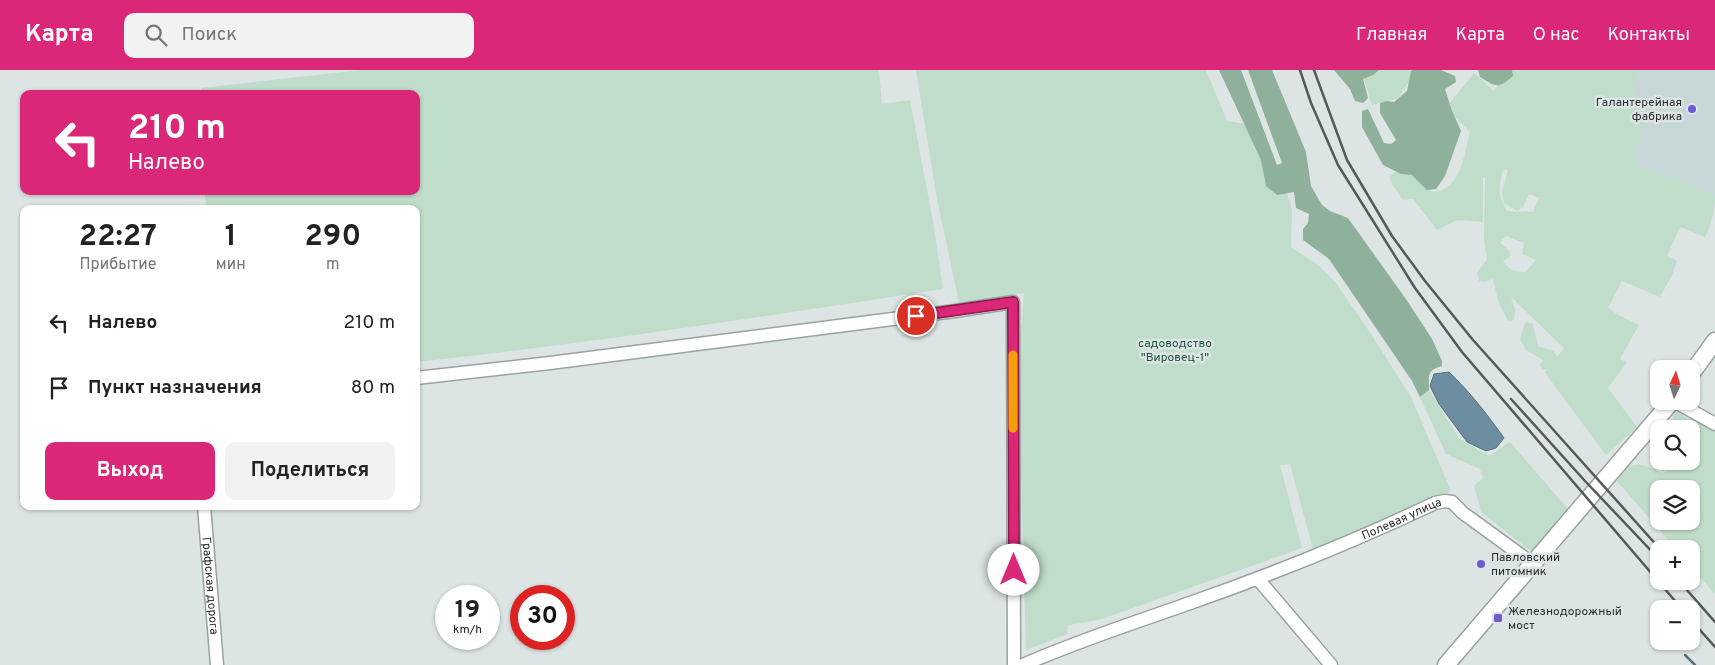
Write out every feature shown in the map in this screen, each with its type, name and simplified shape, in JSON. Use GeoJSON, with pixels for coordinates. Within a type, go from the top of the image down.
{"type":"FeatureCollection","features":[{"type":"Feature","properties":{"kind":"main road"},"geometry":{"type":"LineString","coordinates":[[1700,362],[1715,341]]}},
{"type":"Feature","properties":{"kind":"main road"},"geometry":{"type":"LineString","coordinates":[[1446,665],[1665,410]]}},
{"type":"Feature","properties":{"kind":"street"},"geometry":{"type":"LineString","coordinates":[[420,378],[600,357],[1013,302],[1014,665]]}},
{"type":"Feature","properties":{"kind":"street"},"geometry":{"type":"LineString","coordinates":[[1689,410],[1715,424]]}},
{"type":"Feature","properties":{"kind":"street","name":"Полевая улица"},"geometry":{"type":"LineString","coordinates":[[1258,579],[1378,530],[1435,503],[1445,501],[1452,502],[1533,564]]}},
{"type":"Feature","properties":{"kind":"street","name":"Графская дорога"},"geometry":{"type":"LineString","coordinates":[[204,510],[217,665]]}},
{"type":"Feature","properties":{"kind":"street"},"geometry":{"type":"LineString","coordinates":[[1023,665],[1075,643],[1258,579],[1332,665]]}},
{"type":"Feature","properties":{"kind":"shaded area"},"geometry":{"type":"Polygon","coordinates":[[[1640,70],[1715,70],[1715,194],[1636,164],[1636,150],[1644,133],[1633,96],[1640,70]]]}},
{"type":"Feature","properties":{"kind":"green space"},"geometry":{"type":"Polygon","coordinates":[[[361,70],[879,70],[882,104],[910,100],[934,227],[943,289],[614,338],[420,362],[420,205],[206,205],[205,195],[420,195],[420,90],[201,90],[201,88],[361,70]]]}},
{"type":"Feature","properties":{"kind":"green space","name":"садоводство \"Вировец-1\""},"geometry":{"type":"Polygon","coordinates":[[[916,70],[1206,70],[1227,121],[1245,124],[1261,160],[1266,186],[1277,195],[1287,192],[1292,211],[1291,247],[1318,265],[1336,283],[1371,334],[1411,397],[1451,491],[1313,549],[1290,464],[1280,465],[1302,548],[1099,620],[1068,625],[1067,634],[1026,650],[1018,366],[1024,293],[959,303],[936,194],[916,70]]]}},
{"type":"Feature","properties":{"kind":"green space"},"geometry":{"type":"Polygon","coordinates":[[[1219,70],[1241,70],[1277,165],[1282,163],[1248,70],[1272,70],[1306,152],[1311,186],[1322,205],[1330,211],[1348,218],[1408,302],[1432,339],[1442,361],[1442,366],[1433,369],[1430,374],[1429,390],[1420,397],[1412,381],[1329,259],[1303,240],[1303,229],[1308,223],[1309,214],[1296,208],[1294,192],[1277,195],[1266,186],[1261,160],[1219,70]]]}},
{"type":"Feature","properties":{"kind":"green space"},"geometry":{"type":"Polygon","coordinates":[[[1334,70],[1379,70],[1363,79],[1368,98],[1363,103],[1355,101],[1350,89],[1334,70]]]}},
{"type":"Feature","properties":{"kind":"green space"},"geometry":{"type":"Polygon","coordinates":[[[1361,70],[1417,70],[1398,98],[1372,105],[1361,70]]]}},
{"type":"Feature","properties":{"kind":"green space"},"geometry":{"type":"Polygon","coordinates":[[[1441,70],[1455,76],[1456,82],[1445,89],[1461,131],[1445,176],[1436,189],[1427,190],[1412,175],[1401,174],[1383,165],[1362,127],[1362,111],[1368,109],[1384,143],[1391,144],[1396,140],[1380,113],[1380,103],[1394,102],[1407,91],[1411,71],[1441,70]]]}},
{"type":"Feature","properties":{"kind":"green space"},"geometry":{"type":"Polygon","coordinates":[[[1478,70],[1512,70],[1513,76],[1500,85],[1494,85],[1480,77],[1478,70]]]}},
{"type":"Feature","properties":{"kind":"green space"},"geometry":{"type":"Polygon","coordinates":[[[1508,70],[1640,70],[1633,96],[1643,118],[1644,133],[1636,150],[1636,164],[1715,194],[1713,216],[1705,237],[1680,227],[1667,256],[1677,261],[1660,297],[1622,281],[1608,308],[1639,325],[1620,359],[1627,362],[1608,388],[1637,427],[1606,455],[1545,373],[1547,369],[1543,369],[1540,365],[1543,360],[1526,350],[1520,340],[1524,325],[1527,322],[1533,324],[1538,346],[1553,351],[1557,357],[1564,348],[1511,297],[1515,310],[1514,320],[1508,321],[1498,301],[1493,279],[1484,282],[1479,281],[1477,273],[1487,259],[1484,241],[1485,178],[1483,177],[1483,222],[1457,220],[1437,230],[1413,199],[1403,200],[1392,184],[1389,175],[1410,166],[1432,192],[1442,190],[1449,185],[1460,170],[1470,132],[1446,108],[1474,73],[1494,91],[1508,70]],[[1504,169],[1500,191],[1501,200],[1506,210],[1513,212],[1533,212],[1539,198],[1529,194],[1523,207],[1517,211],[1504,203],[1502,191],[1508,171],[1504,169]],[[1506,236],[1500,242],[1509,251],[1510,257],[1503,261],[1512,270],[1525,272],[1536,260],[1522,254],[1524,243],[1506,236]]]}},
{"type":"Feature","properties":{"kind":"green space"},"geometry":{"type":"Polygon","coordinates":[[[1429,390],[1459,438],[1489,456],[1510,442],[1568,509],[1532,552],[1481,512],[1474,486],[1483,478],[1480,469],[1446,454],[1420,397],[1429,390]]]}},
{"type":"Feature","properties":{"kind":"green space"},"geometry":{"type":"Polygon","coordinates":[[[1676,413],[1682,414],[1687,420],[1672,420],[1673,415],[1676,413]]]}},
{"type":"Feature","properties":{"kind":"green space"},"geometry":{"type":"Polygon","coordinates":[[[1691,415],[1715,428],[1715,594],[1700,576],[1700,540],[1668,540],[1660,530],[1700,530],[1700,480],[1650,480],[1650,519],[1617,481],[1627,469],[1637,465],[1642,465],[1650,468],[1650,470],[1662,473],[1668,471],[1700,470],[1700,420],[1690,420],[1691,415]]]}},
{"type":"Feature","properties":{"kind":"water"},"geometry":{"type":"Polygon","coordinates":[[[1449,372],[1464,387],[1504,438],[1496,448],[1486,451],[1467,442],[1439,404],[1430,386],[1434,374],[1449,372]]]}},
{"type":"Feature","properties":{"kind":"waterway"},"geometry":{"type":"LineString","coordinates":[[1685,655],[1695,665]]}},
{"type":"Feature","properties":{"kind":"railway"},"geometry":{"type":"LineString","coordinates":[[1300,70],[1311,103],[1338,165],[1415,288],[1462,352],[1674,600]]}},
{"type":"Feature","properties":{"kind":"railway"},"geometry":{"type":"LineString","coordinates":[[1314,70],[1347,160],[1392,236],[1425,281],[1473,340],[1652,540]]}},
{"type":"Feature","properties":{"kind":"railway"},"geometry":{"type":"LineString","coordinates":[[1511,399],[1650,550]]}},
{"type":"Feature","properties":{"kind":"railway"},"geometry":{"type":"LineString","coordinates":[[1687,590],[1715,622]]}},
{"type":"Feature","properties":{"kind":"railway"},"geometry":{"type":"LineString","coordinates":[[1700,630],[1715,647]]}},
{"type":"Feature","properties":{"kind":"slow traffic"},"geometry":{"type":"LineString","coordinates":[[1013,355],[1013,428]]}},
{"type":"Feature","properties":{"kind":"place","name":"Галантерейная фабрика"},"geometry":{"type":"Point","coordinates":[1692,109]}},
{"type":"Feature","properties":{"kind":"place","name":"Павловский питомник"},"geometry":{"type":"Point","coordinates":[1481,564]}},
{"type":"Feature","properties":{"kind":"place","name":"Железнодорожный мост"},"geometry":{"type":"Point","coordinates":[1498,618]}},
{"type":"Feature","properties":{"kind":"route"},"geometry":{"type":"LineString","coordinates":[[916,316],[1013,302],[1014,570]]}}]}
